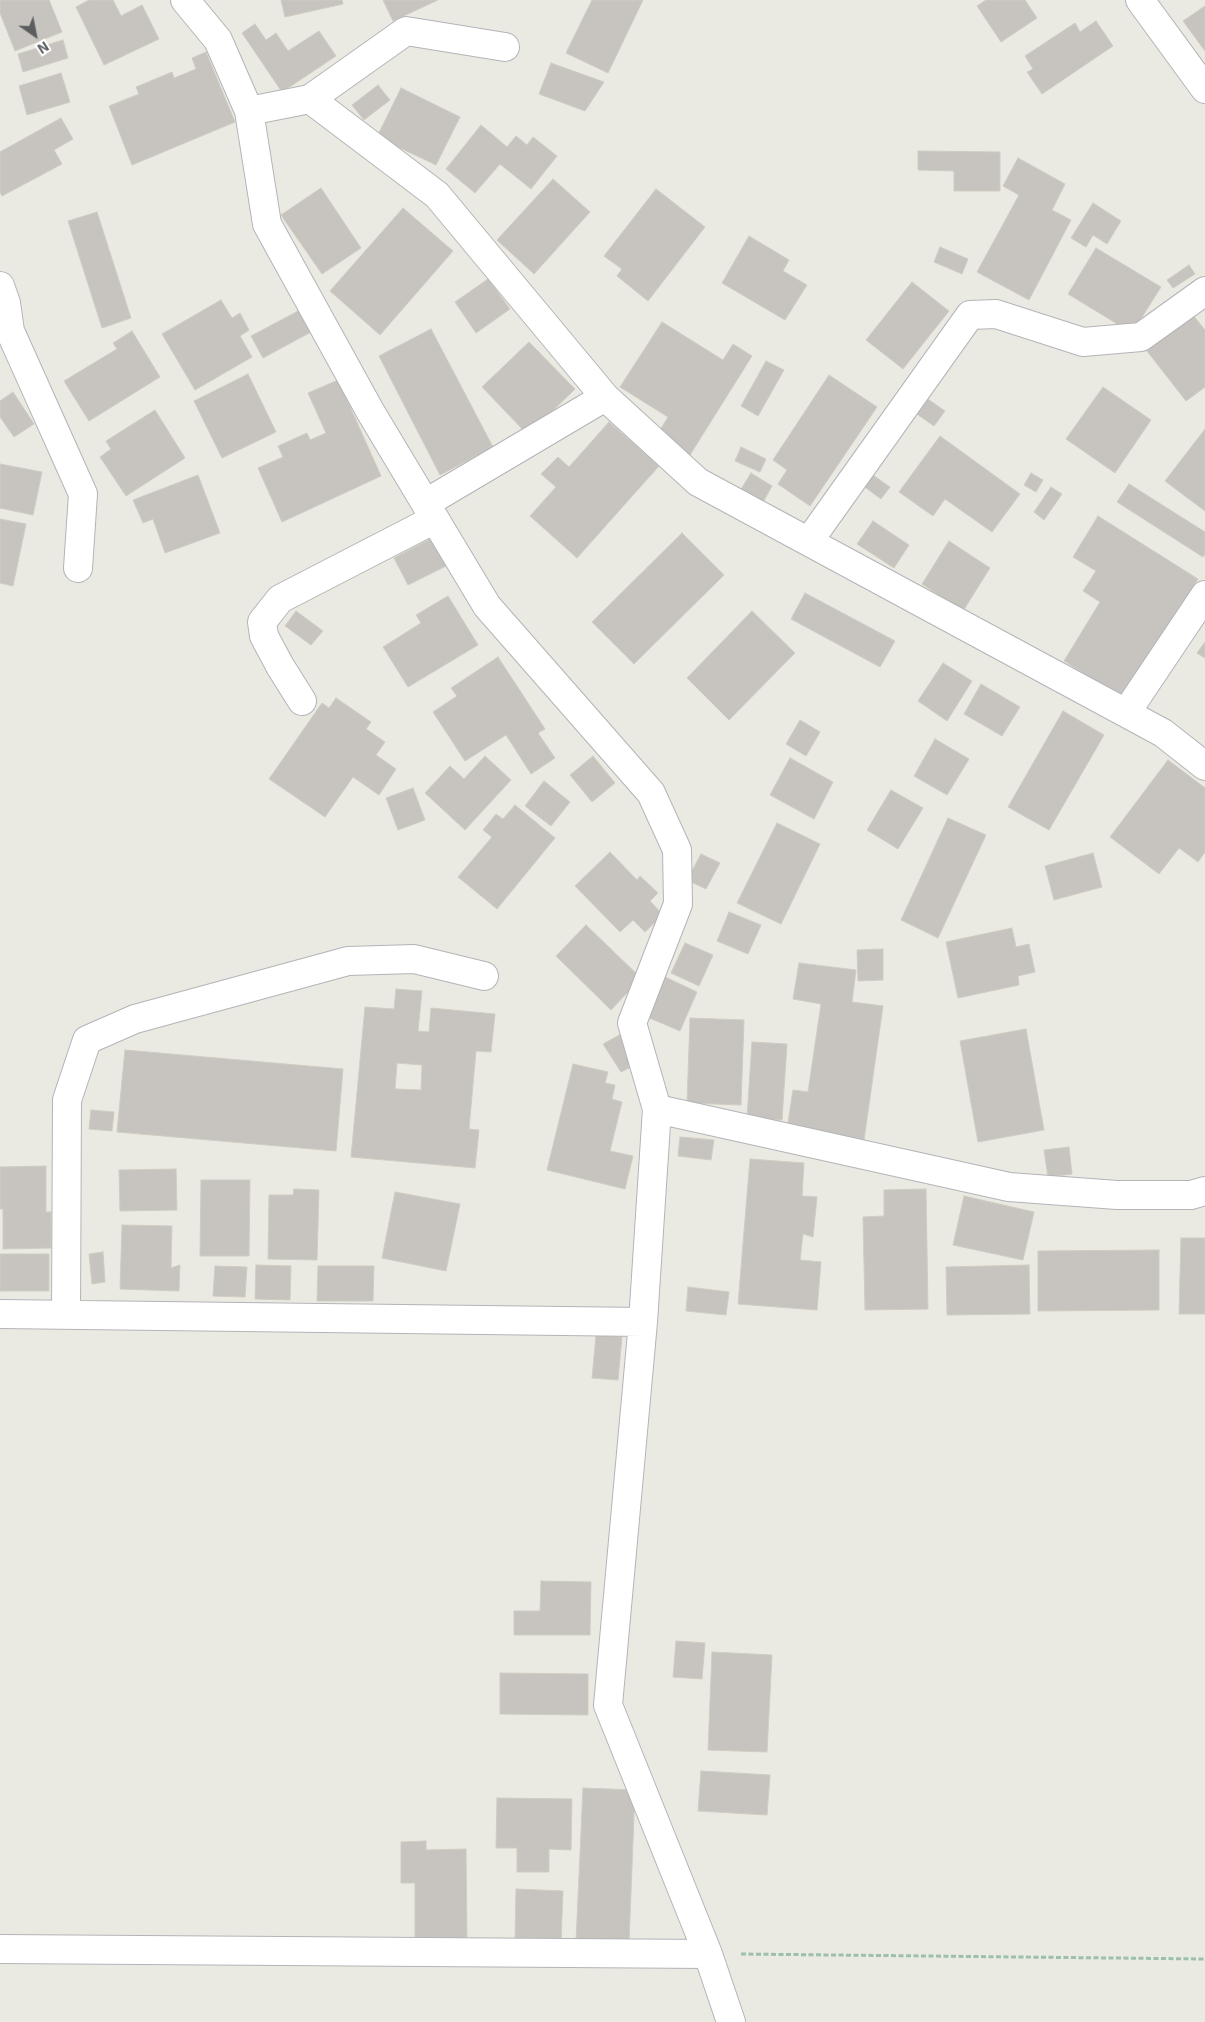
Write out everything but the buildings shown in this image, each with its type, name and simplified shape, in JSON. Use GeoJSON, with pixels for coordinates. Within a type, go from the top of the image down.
{"type":"FeatureCollection","features":[{"type":"Feature","properties":{"kind":"street"},"geometry":{"type":"LineString","coordinates":[[185,0],[218,40],[249,111],[267,224],[370,411],[487,606],[651,793],[676,850],[678,904],[632,1023],[657,1109],[643,1322],[608,1706],[708,1954],[731,2022]]}},
{"type":"Feature","properties":{"kind":"street"},"geometry":{"type":"LineString","coordinates":[[1140,0],[1205,88]]}},
{"type":"Feature","properties":{"kind":"street"},"geometry":{"type":"LineString","coordinates":[[249,111],[310,99],[406,31],[505,47]]}},
{"type":"Feature","properties":{"kind":"street"},"geometry":{"type":"LineString","coordinates":[[310,99],[437,195],[605,397],[698,482],[1126,713],[1163,734],[1205,766]]}},
{"type":"Feature","properties":{"kind":"street"},"geometry":{"type":"LineString","coordinates":[[0,286],[6,303],[10,331],[83,494],[78,568]]}},
{"type":"Feature","properties":{"kind":"street"},"geometry":{"type":"LineString","coordinates":[[809,541],[970,315],[996,314],[1083,342],[1141,337],[1203,297]]}},
{"type":"Feature","properties":{"kind":"street"},"geometry":{"type":"LineString","coordinates":[[302,701],[264,636],[262,622],[280,599],[430,511],[605,397]]}},
{"type":"Feature","properties":{"kind":"street"},"geometry":{"type":"LineString","coordinates":[[1126,713],[1205,595]]}},
{"type":"Feature","properties":{"kind":"street"},"geometry":{"type":"LineString","coordinates":[[66,1314],[67,1100],[86,1040],[134,1019],[348,962],[414,959],[484,976]]}},
{"type":"Feature","properties":{"kind":"street"},"geometry":{"type":"LineString","coordinates":[[657,1109],[1009,1187],[1117,1196],[1191,1195],[1205,1191]]}},
{"type":"Feature","properties":{"kind":"street"},"geometry":{"type":"LineString","coordinates":[[0,1314],[643,1322]]}},
{"type":"Feature","properties":{"kind":"street"},"geometry":{"type":"LineString","coordinates":[[0,1949],[708,1954]]}},
{"type":"Feature","properties":{"kind":"path"},"geometry":{"type":"LineString","coordinates":[[708,1954],[1205,1959]]}}]}
